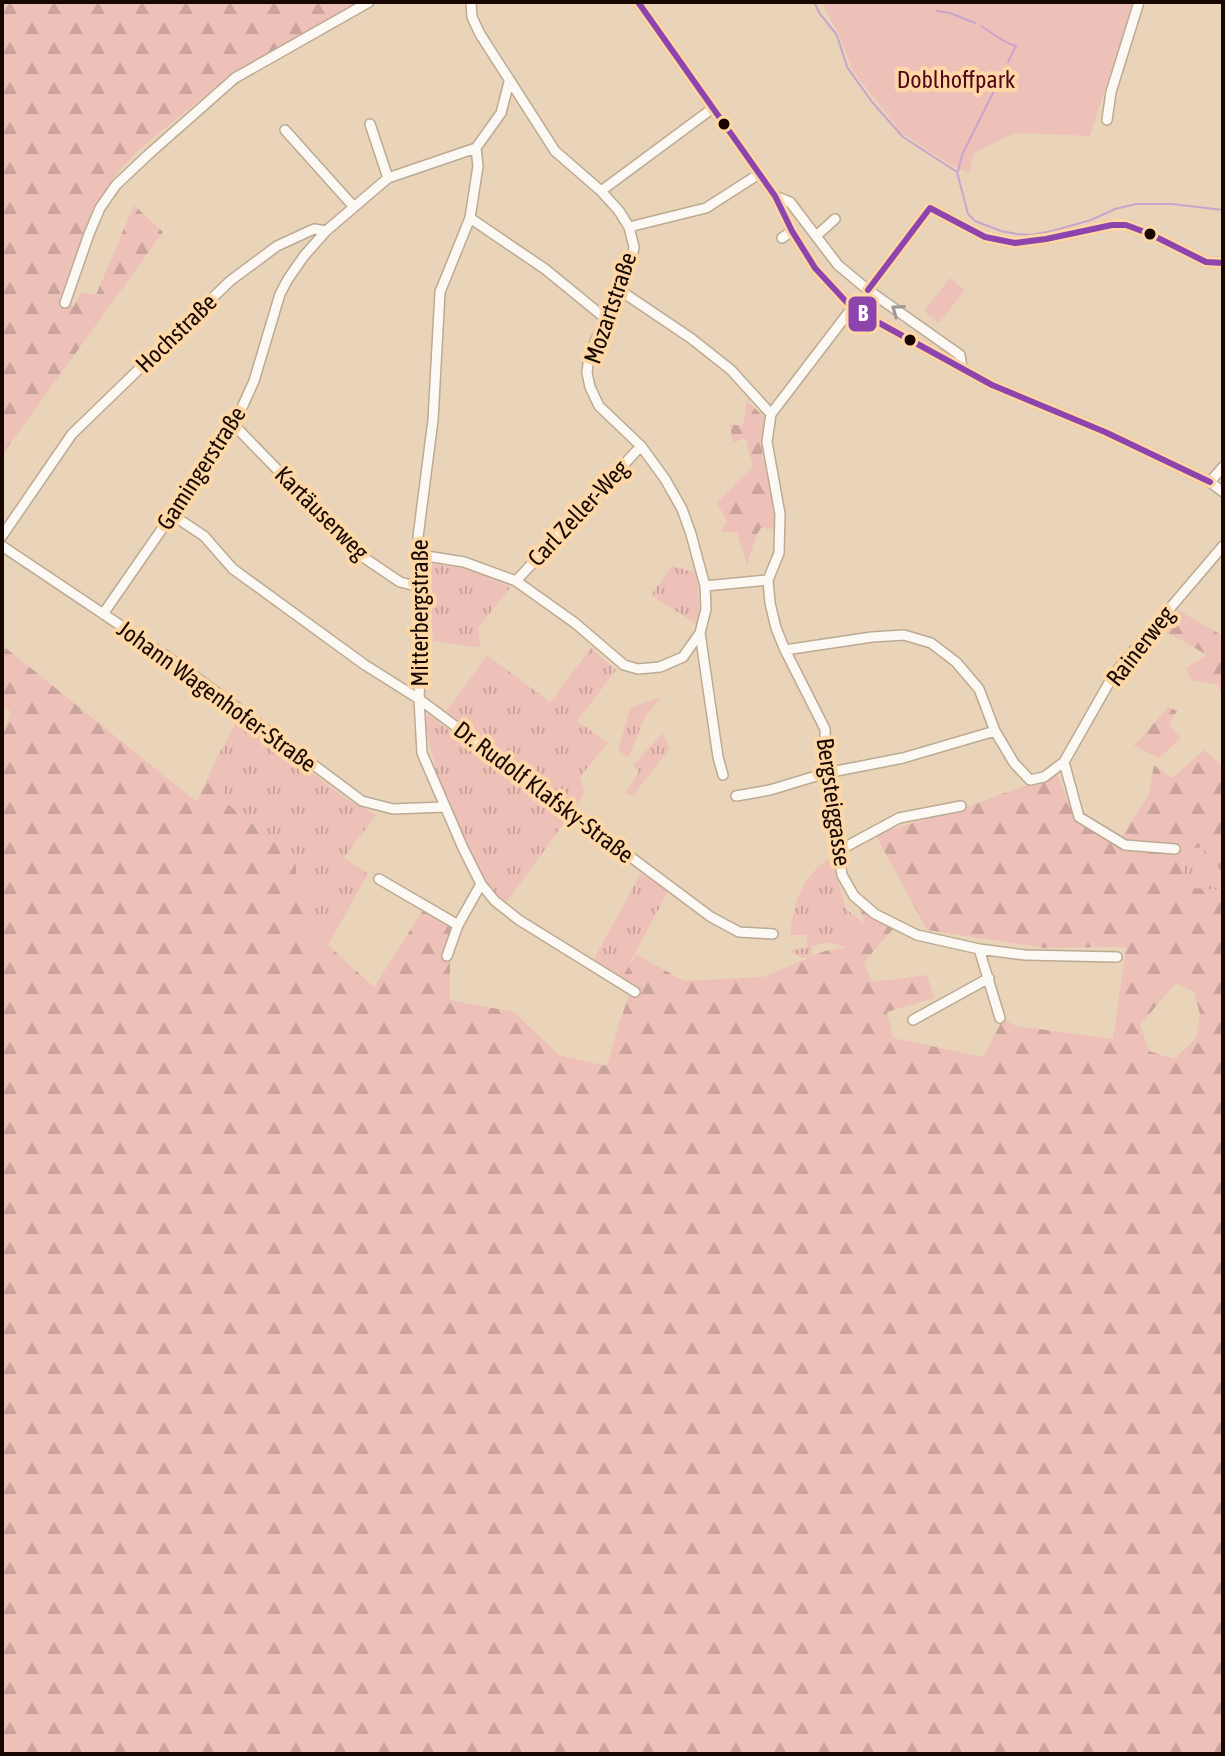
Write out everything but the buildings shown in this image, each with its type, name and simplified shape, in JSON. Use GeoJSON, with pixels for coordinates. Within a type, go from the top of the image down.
{"type":"FeatureCollection","features":[{"type":"Feature","properties":{"kind":"street"},"geometry":{"type":"LineString","coordinates":[[65,303],[100,208],[116,185],[235,78],[369,2]]}},
{"type":"Feature","properties":{"kind":"street","name":"Mozartstraße"},"geometry":{"type":"LineString","coordinates":[[471,2],[472,17],[480,34],[555,151],[601,191],[629,227],[634,247],[631,263],[589,355],[587,373],[599,406],[641,446],[682,509],[705,586],[706,609],[700,633],[723,775]]}},
{"type":"Feature","properties":{"kind":"street"},"geometry":{"type":"LineString","coordinates":[[638,2],[775,196],[815,268],[852,308],[1018,397],[1105,432],[1210,482],[1223,494]]}},
{"type":"Feature","properties":{"kind":"street"},"geometry":{"type":"LineString","coordinates":[[1107,120],[1111,92],[1139,2]]}},
{"type":"Feature","properties":{"kind":"street"},"geometry":{"type":"LineString","coordinates":[[476,148],[501,113],[509,82]]}},
{"type":"Feature","properties":{"kind":"street"},"geometry":{"type":"LineString","coordinates":[[601,191],[713,108]]}},
{"type":"Feature","properties":{"kind":"street"},"geometry":{"type":"LineString","coordinates":[[370,124],[388,178]]}},
{"type":"Feature","properties":{"kind":"street"},"geometry":{"type":"LineString","coordinates":[[285,130],[354,207]]}},
{"type":"Feature","properties":{"kind":"street","name":"Hochstraße"},"geometry":{"type":"LineString","coordinates":[[2,536],[72,434],[230,281],[277,246],[314,229],[326,231],[388,178],[476,148]]}},
{"type":"Feature","properties":{"kind":"street","name":"Mitterbergstraße"},"geometry":{"type":"LineString","coordinates":[[476,148],[478,166],[470,218],[440,292],[433,420],[418,537],[422,753],[481,884],[495,901],[519,920],[635,992]]}},
{"type":"Feature","properties":{"kind":"street"},"geometry":{"type":"LineString","coordinates":[[629,227],[706,208],[759,174]]}},
{"type":"Feature","properties":{"kind":"street"},"geometry":{"type":"LineString","coordinates":[[775,196],[790,202],[838,265],[960,355],[962,368]]}},
{"type":"Feature","properties":{"kind":"street"},"geometry":{"type":"LineString","coordinates":[[868,290],[930,208],[985,237],[1015,243],[1126,225],[1206,262],[1223,263]]}},
{"type":"Feature","properties":{"kind":"street"},"geometry":{"type":"LineString","coordinates":[[470,218],[545,269],[605,318]]}},
{"type":"Feature","properties":{"kind":"street"},"geometry":{"type":"LineString","coordinates":[[816,236],[835,219]]}},
{"type":"Feature","properties":{"kind":"street","name":"Gamingerstraße"},"geometry":{"type":"LineString","coordinates":[[103,614],[234,425],[258,370],[280,294],[304,256],[326,231]]}},
{"type":"Feature","properties":{"kind":"street"},"geometry":{"type":"LineString","coordinates":[[782,238],[792,231]]}},
{"type":"Feature","properties":{"kind":"street"},"geometry":{"type":"LineString","coordinates":[[618,289],[692,339],[731,370],[771,414],[852,308]]}},
{"type":"Feature","properties":{"kind":"street","name":"Bergsteiggasse"},"geometry":{"type":"LineString","coordinates":[[771,414],[767,442],[780,514],[779,553],[768,580],[770,603],[785,650],[825,729],[826,773],[842,875],[854,896],[875,914],[917,935],[979,949],[1025,955],[1117,957]]}},
{"type":"Feature","properties":{"kind":"street","name":"Kartäuserweg"},"geometry":{"type":"LineString","coordinates":[[234,425],[360,555],[400,582],[420,587]]}},
{"type":"Feature","properties":{"kind":"street","name":"Carl Zeller-Weg"},"geometry":{"type":"LineString","coordinates":[[516,581],[641,446]]}},
{"type":"Feature","properties":{"kind":"street"},"geometry":{"type":"LineString","coordinates":[[1210,482],[1223,467]]}},
{"type":"Feature","properties":{"kind":"street","name":"Dr. Rudolf Klafsky-Straße"},"geometry":{"type":"LineString","coordinates":[[171,514],[204,536],[233,569],[365,665],[419,699],[711,917],[739,932],[773,934]]}},
{"type":"Feature","properties":{"kind":"street","name":"Johann Wagenhofer-Straße"},"geometry":{"type":"LineString","coordinates":[[2,546],[181,666],[362,801],[393,809],[444,807]]}},
{"type":"Feature","properties":{"kind":"street","name":"Rainerweg"},"geometry":{"type":"LineString","coordinates":[[1064,762],[1114,674],[1223,546]]}},
{"type":"Feature","properties":{"kind":"street"},"geometry":{"type":"LineString","coordinates":[[420,555],[464,562],[516,581],[575,623],[624,665],[638,669],[660,667],[683,657],[700,633]]}},
{"type":"Feature","properties":{"kind":"street"},"geometry":{"type":"LineString","coordinates":[[705,586],[768,580]]}},
{"type":"Feature","properties":{"kind":"street"},"geometry":{"type":"LineString","coordinates":[[785,650],[904,635],[931,643],[956,662],[979,689],[995,731],[1014,763],[1030,780],[1044,777],[1064,762],[1079,817],[1125,845],[1175,849]]}},
{"type":"Feature","properties":{"kind":"street"},"geometry":{"type":"LineString","coordinates":[[736,796],[770,790],[826,773],[903,758],[995,731]]}},
{"type":"Feature","properties":{"kind":"street"},"geometry":{"type":"LineString","coordinates":[[838,851],[899,818],[961,806]]}},
{"type":"Feature","properties":{"kind":"street"},"geometry":{"type":"LineString","coordinates":[[379,879],[458,925]]}},
{"type":"Feature","properties":{"kind":"street"},"geometry":{"type":"LineString","coordinates":[[447,956],[458,925],[481,884]]}},
{"type":"Feature","properties":{"kind":"street"},"geometry":{"type":"LineString","coordinates":[[979,949],[1000,1018]]}},
{"type":"Feature","properties":{"kind":"street"},"geometry":{"type":"LineString","coordinates":[[913,1020],[989,978]]}},
{"type":"Feature","properties":{"kind":"green space"},"geometry":{"type":"Polygon","coordinates":[[[2,2],[360,2],[233,73],[142,147],[117,173],[92,210],[59,300],[74,306],[81,292],[96,295],[134,205],[163,232],[2,455],[2,2]]]}},
{"type":"Feature","properties":{"kind":"green space","name":"Doblhoffpark"},"geometry":{"type":"Polygon","coordinates":[[[821,2],[1133,2],[1090,136],[1015,133],[974,153],[969,173],[952,166],[902,133],[853,71],[839,34],[821,2]]]}},
{"type":"Feature","properties":{"kind":"green space"},"geometry":{"type":"Polygon","coordinates":[[[950,278],[965,290],[939,323],[924,311],[950,278]]]}},
{"type":"Feature","properties":{"kind":"green space"},"geometry":{"type":"Polygon","coordinates":[[[747,401],[766,419],[762,454],[777,511],[775,529],[761,528],[747,565],[737,533],[721,531],[727,521],[717,503],[753,466],[745,438],[733,443],[730,424],[743,426],[747,401]]]}},
{"type":"Feature","properties":{"kind":"green space"},"geometry":{"type":"Polygon","coordinates":[[[428,563],[467,569],[511,587],[478,628],[481,648],[433,641],[428,563]]]}},
{"type":"Feature","properties":{"kind":"green space"},"geometry":{"type":"Polygon","coordinates":[[[672,566],[697,573],[699,610],[696,624],[651,595],[672,566]]]}},
{"type":"Feature","properties":{"kind":"green space"},"geometry":{"type":"Polygon","coordinates":[[[1178,610],[1223,636],[1223,700],[1218,685],[1191,680],[1186,668],[1207,655],[1163,630],[1178,610]]]}},
{"type":"Feature","properties":{"kind":"green space"},"geometry":{"type":"Polygon","coordinates":[[[2,645],[197,802],[216,759],[225,802],[295,858],[297,879],[312,897],[307,933],[328,945],[374,987],[423,910],[450,924],[450,1000],[514,1012],[559,1055],[607,1066],[632,987],[621,979],[636,954],[684,981],[763,977],[825,951],[847,947],[868,931],[858,907],[893,929],[864,962],[872,982],[927,975],[934,998],[887,1012],[893,1038],[983,1057],[1003,1019],[1016,1026],[1113,1039],[1126,947],[1045,948],[927,930],[875,834],[961,809],[1057,774],[1076,820],[1117,844],[1149,794],[1154,765],[1172,778],[1204,750],[1223,766],[1223,871],[1202,847],[1186,850],[1181,874],[1194,888],[1218,890],[1217,895],[1223,897],[1223,1754],[2,1754],[2,739],[10,711],[2,706],[2,645]],[[1176,983],[1140,1025],[1149,1051],[1174,1059],[1196,1038],[1200,1014],[1194,992],[1176,983]]]}},
{"type":"Feature","properties":{"kind":"green space"},"geometry":{"type":"Polygon","coordinates":[[[591,648],[616,670],[577,721],[608,743],[580,777],[585,792],[574,809],[446,712],[487,655],[550,702],[591,648]]]}},
{"type":"Feature","properties":{"kind":"green space"},"geometry":{"type":"Polygon","coordinates":[[[661,697],[644,718],[629,757],[618,751],[630,708],[661,697]]]}},
{"type":"Feature","properties":{"kind":"green space"},"geometry":{"type":"Polygon","coordinates":[[[1168,707],[1177,711],[1169,725],[1181,738],[1159,758],[1134,746],[1168,707]]]}},
{"type":"Feature","properties":{"kind":"green space"},"geometry":{"type":"Polygon","coordinates":[[[429,715],[567,819],[505,904],[493,892],[474,860],[438,778],[423,718],[429,715]]]}},
{"type":"Feature","properties":{"kind":"green space"},"geometry":{"type":"Polygon","coordinates":[[[240,717],[345,798],[376,815],[344,858],[368,874],[328,945],[306,932],[312,897],[296,879],[295,858],[225,802],[216,759],[240,717]]]}},
{"type":"Feature","properties":{"kind":"green space"},"geometry":{"type":"Polygon","coordinates":[[[663,733],[670,749],[633,795],[625,794],[639,771],[633,765],[663,733]]]}},
{"type":"Feature","properties":{"kind":"green space"},"geometry":{"type":"Polygon","coordinates":[[[1202,847],[1223,871],[1223,897],[1217,896],[1218,890],[1194,888],[1181,874],[1186,850],[1202,847]]]}},
{"type":"Feature","properties":{"kind":"green space"},"geometry":{"type":"Polygon","coordinates":[[[831,858],[846,909],[866,925],[868,931],[847,948],[830,942],[812,946],[812,956],[802,958],[790,951],[808,947],[806,935],[790,935],[797,901],[812,873],[831,858]]]}},
{"type":"Feature","properties":{"kind":"green space"},"geometry":{"type":"Polygon","coordinates":[[[641,873],[668,892],[621,979],[594,959],[641,873]]]}},
{"type":"Feature","properties":{"kind":"waterway"},"geometry":{"type":"LineString","coordinates":[[814,2],[837,35],[847,67],[872,102],[903,137],[957,172],[968,214],[975,221],[1001,231],[1031,235],[1091,220],[1136,204],[1172,204],[1223,210]]}},
{"type":"Feature","properties":{"kind":"waterway"},"geometry":{"type":"LineString","coordinates":[[937,11],[975,23]]}},
{"type":"Feature","properties":{"kind":"waterway"},"geometry":{"type":"LineString","coordinates":[[981,26],[1016,46],[1008,62]]}},
{"type":"Feature","properties":{"kind":"waterway"},"geometry":{"type":"LineString","coordinates":[[958,171],[962,155],[1004,71]]}},
{"type":"Feature","properties":{"kind":"transit line","name":"B"},"geometry":{"type":"LineString","coordinates":[[638,2],[775,196],[815,268],[852,308],[992,385],[1105,432],[1210,482]]}},
{"type":"Feature","properties":{"kind":"transit line","name":"B"},"geometry":{"type":"LineString","coordinates":[[868,290],[930,208],[985,237],[1015,243],[1126,225],[1206,262],[1223,263]]}}]}
